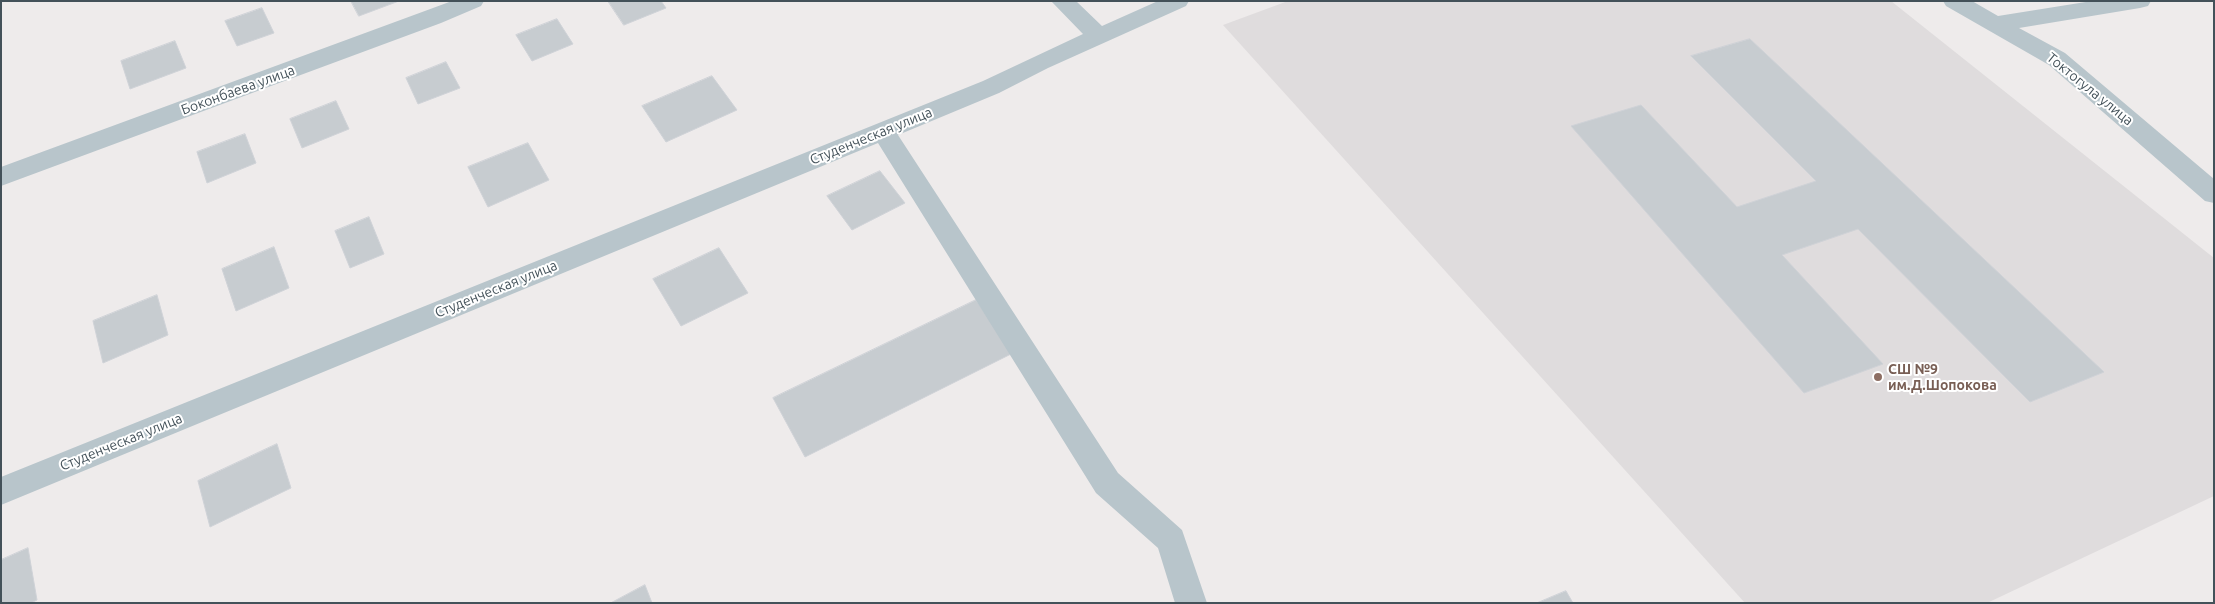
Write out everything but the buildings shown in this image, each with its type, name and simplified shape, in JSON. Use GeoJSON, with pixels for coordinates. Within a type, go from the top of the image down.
{"type":"FeatureCollection","features":[{"type":"Feature","properties":{"kind":"street","name":"Боконбаева улица"},"geometry":{"type":"LineString","coordinates":[[1,177],[423,22],[473,1]]}},
{"type":"Feature","properties":{"kind":"street"},"geometry":{"type":"LineString","coordinates":[[1062,1],[1099,36],[1178,1]]}},
{"type":"Feature","properties":{"kind":"street","name":"Токтогула улица"},"geometry":{"type":"LineString","coordinates":[[1954,1],[2057,59],[2214,194]]}},
{"type":"Feature","properties":{"kind":"street"},"geometry":{"type":"LineString","coordinates":[[1995,24],[2140,1]]}},
{"type":"Feature","properties":{"kind":"street","name":"Студенческая улица"},"geometry":{"type":"LineString","coordinates":[[1,491],[991,87],[1040,62],[1099,36]]}},
{"type":"Feature","properties":{"kind":"street"},"geometry":{"type":"LineString","coordinates":[[883,131],[1106,483],[1170,540],[1191,603]]}},
{"type":"Feature","properties":{"kind":"shaded area","name":"СШ №9 им.Д.Шопокова"},"geometry":{"type":"Polygon","coordinates":[[[1288,1],[1891,1],[2214,258],[2214,496],[1987,603],[1745,603],[1223,25],[1288,1]]]}},
{"type":"Feature","properties":{"kind":"place","name":"СШ №9 им.Д.Шопокова"},"geometry":{"type":"Point","coordinates":[1878,377]}}]}
